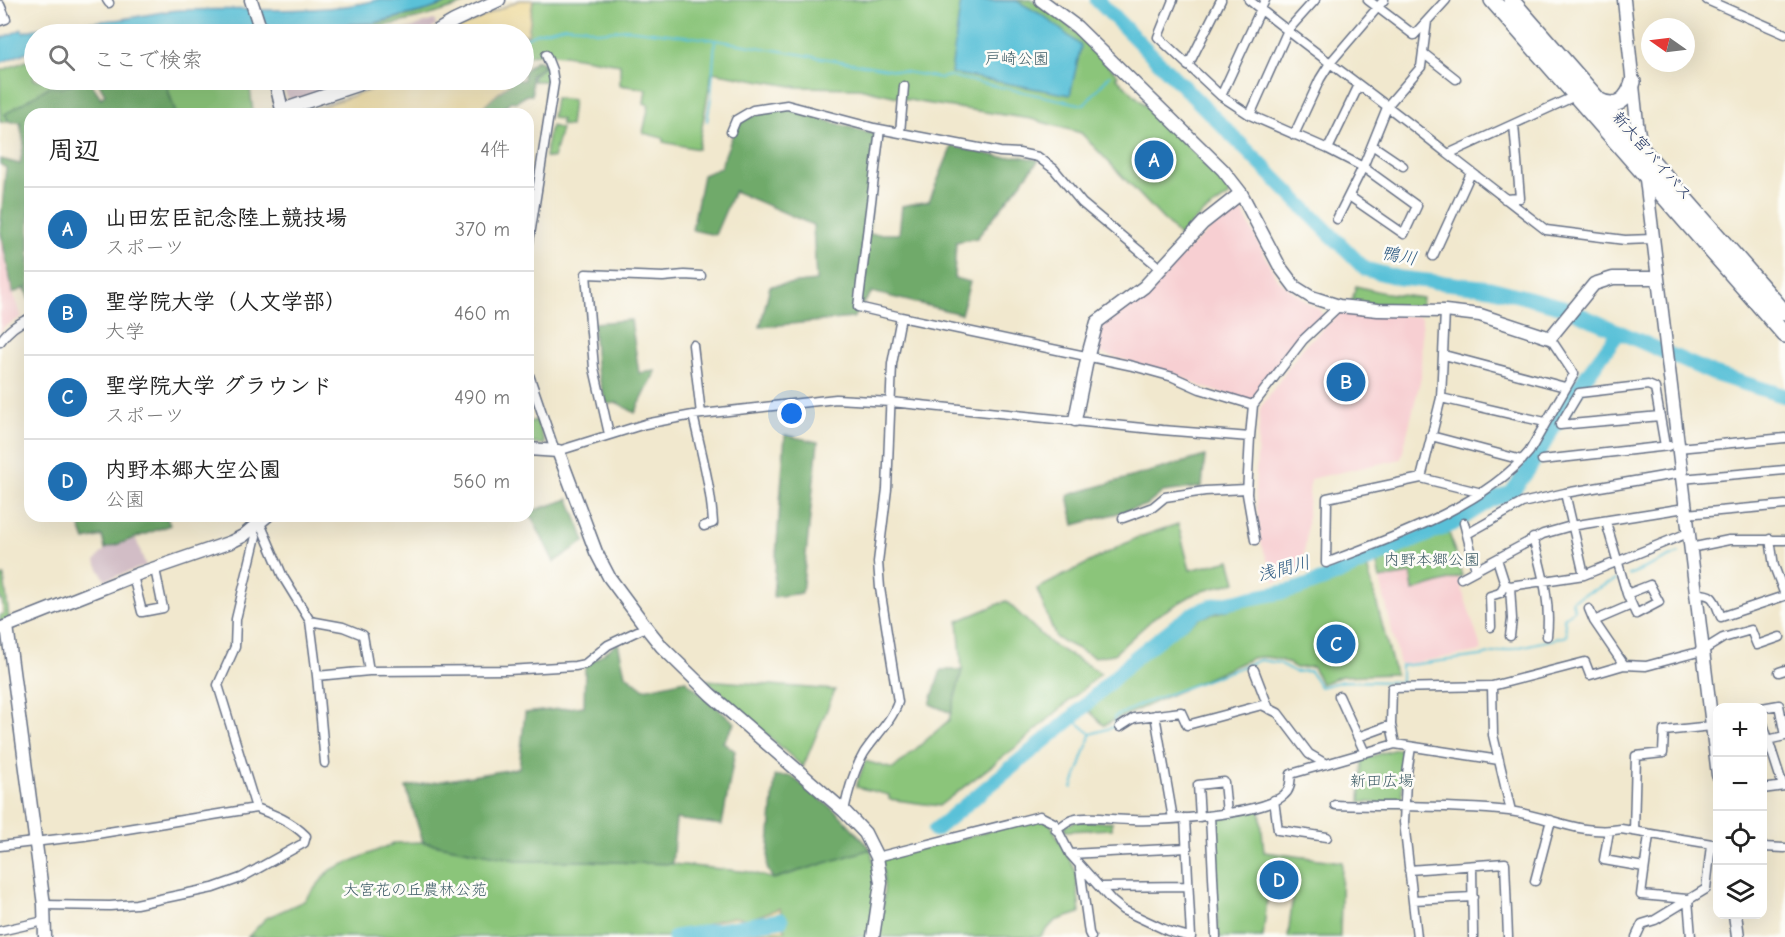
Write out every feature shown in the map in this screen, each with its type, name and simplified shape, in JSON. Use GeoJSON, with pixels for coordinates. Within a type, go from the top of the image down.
{"type":"FeatureCollection","features":[{"type":"Feature","properties":{"kind":"highway","name":"新大宮バイパス"},"geometry":{"type":"LineString","coordinates":[[1492,0],[1785,335]]}},
{"type":"Feature","properties":{"kind":"highway","name":"新大宮バイパス"},"geometry":{"type":"LineString","coordinates":[[1511,0],[1785,313]]}},
{"type":"Feature","properties":{"kind":"highway"},"geometry":{"type":"LineString","coordinates":[[1598,100],[1608,104],[1618,103],[1629,94],[1633,82]]}},
{"type":"Feature","properties":{"kind":"street"},"geometry":{"type":"LineString","coordinates":[[449,24],[499,0]]}},
{"type":"Feature","properties":{"kind":"street"},"geometry":{"type":"LineString","coordinates":[[1041,0],[1077,27],[1223,170],[1241,193],[1280,267],[1295,286],[1311,297],[1339,306],[1378,310],[1445,311],[1480,315],[1501,321],[1550,338],[1574,374],[1528,452],[1502,478],[1482,493],[1403,533],[1326,564],[1327,498],[1421,478],[1482,493]]}},
{"type":"Feature","properties":{"kind":"street"},"geometry":{"type":"LineString","coordinates":[[1173,0],[1158,37],[1221,96],[1250,115],[1363,167],[1418,206],[1404,234],[1349,196]]}},
{"type":"Feature","properties":{"kind":"street"},"geometry":{"type":"LineString","coordinates":[[1188,66],[1221,0]]}},
{"type":"Feature","properties":{"kind":"street"},"geometry":{"type":"LineString","coordinates":[[1249,0],[1388,105],[1471,173],[1546,230],[1625,240],[1652,239]]}},
{"type":"Feature","properties":{"kind":"street"},"geometry":{"type":"LineString","coordinates":[[1221,96],[1264,0]]}},
{"type":"Feature","properties":{"kind":"street"},"geometry":{"type":"LineString","coordinates":[[1368,0],[1414,35],[1446,0]]}},
{"type":"Feature","properties":{"kind":"street"},"geometry":{"type":"LineString","coordinates":[[1294,135],[1330,63],[1384,0]]}},
{"type":"Feature","properties":{"kind":"street"},"geometry":{"type":"LineString","coordinates":[[1624,0],[1670,383],[1673,446]]}},
{"type":"Feature","properties":{"kind":"street"},"geometry":{"type":"LineString","coordinates":[[1707,0],[1785,34]]}},
{"type":"Feature","properties":{"kind":"street"},"geometry":{"type":"LineString","coordinates":[[252,1],[259,24]]}},
{"type":"Feature","properties":{"kind":"street"},"geometry":{"type":"LineString","coordinates":[[1250,115],[1288,30],[1311,1]]}},
{"type":"Feature","properties":{"kind":"street"},"geometry":{"type":"LineString","coordinates":[[0,4],[3,20]]}},
{"type":"Feature","properties":{"kind":"street"},"geometry":{"type":"LineString","coordinates":[[1337,219],[1363,167],[1388,105],[1421,67],[1427,21]]}},
{"type":"Feature","properties":{"kind":"street"},"geometry":{"type":"LineString","coordinates":[[1423,53],[1456,79]]}},
{"type":"Feature","properties":{"kind":"street"},"geometry":{"type":"LineString","coordinates":[[534,210],[554,82],[546,55]]}},
{"type":"Feature","properties":{"kind":"street"},"geometry":{"type":"LineString","coordinates":[[1328,149],[1359,85]]}},
{"type":"Feature","properties":{"kind":"street"},"geometry":{"type":"LineString","coordinates":[[900,133],[904,86]]}},
{"type":"Feature","properties":{"kind":"street"},"geometry":{"type":"LineString","coordinates":[[277,90],[281,108]]}},
{"type":"Feature","properties":{"kind":"street"},"geometry":{"type":"LineString","coordinates":[[293,108],[344,90]]}},
{"type":"Feature","properties":{"kind":"street"},"geometry":{"type":"LineString","coordinates":[[1448,154],[1575,96]]}},
{"type":"Feature","properties":{"kind":"street"},"geometry":{"type":"LineString","coordinates":[[731,132],[736,120],[753,110],[787,105],[880,129],[1038,158],[1054,169],[1082,203],[1160,268]]}},
{"type":"Feature","properties":{"kind":"street"},"geometry":{"type":"LineString","coordinates":[[1505,199],[1520,198],[1514,124]]}},
{"type":"Feature","properties":{"kind":"street"},"geometry":{"type":"LineString","coordinates":[[880,129],[858,307],[1088,355],[1173,377],[1200,389],[1253,405]]}},
{"type":"Feature","properties":{"kind":"street"},"geometry":{"type":"LineString","coordinates":[[1372,145],[1402,166]]}},
{"type":"Feature","properties":{"kind":"street"},"geometry":{"type":"LineString","coordinates":[[1433,256],[1471,173]]}},
{"type":"Feature","properties":{"kind":"street"},"geometry":{"type":"LineString","coordinates":[[1075,420],[1097,322],[1144,287],[1203,223],[1241,193]]}},
{"type":"Feature","properties":{"kind":"street"},"geometry":{"type":"LineString","coordinates":[[609,434],[594,368],[586,274],[701,276]]}},
{"type":"Feature","properties":{"kind":"street"},"geometry":{"type":"LineString","coordinates":[[1550,338],[1594,284],[1604,279],[1622,277],[1657,278]]}},
{"type":"Feature","properties":{"kind":"street"},"geometry":{"type":"LineString","coordinates":[[1255,540],[1247,489],[1253,405],[1303,340],[1339,306]]}},
{"type":"Feature","properties":{"kind":"street"},"geometry":{"type":"LineString","coordinates":[[1421,478],[1441,398],[1445,311]]}},
{"type":"Feature","properties":{"kind":"street"},"geometry":{"type":"LineString","coordinates":[[844,811],[848,794],[864,754],[895,711],[898,702],[878,562],[887,489],[892,364],[901,317]]}},
{"type":"Feature","properties":{"kind":"street"},"geometry":{"type":"LineString","coordinates":[[0,342],[6,333],[24,320]]}},
{"type":"Feature","properties":{"kind":"street"},"geometry":{"type":"LineString","coordinates":[[693,345],[697,414],[713,523],[704,525]]}},
{"type":"Feature","properties":{"kind":"street"},"geometry":{"type":"LineString","coordinates":[[1444,355],[1566,387]]}},
{"type":"Feature","properties":{"kind":"street"},"geometry":{"type":"LineString","coordinates":[[1634,831],[1636,756],[1663,753],[1664,732],[1713,720],[1702,651],[1681,476],[1673,446],[1660,416],[1655,388],[1648,385],[1579,393],[1560,425],[1660,416]]}},
{"type":"Feature","properties":{"kind":"street"},"geometry":{"type":"LineString","coordinates":[[534,389],[596,552],[609,576],[646,627],[669,654],[710,694],[865,832],[877,856],[881,882],[873,937]]}},
{"type":"Feature","properties":{"kind":"street"},"geometry":{"type":"LineString","coordinates":[[1441,398],[1545,422]]}},
{"type":"Feature","properties":{"kind":"street"},"geometry":{"type":"LineString","coordinates":[[534,449],[556,451],[645,424],[697,414],[836,399],[891,402],[1250,437]]}},
{"type":"Feature","properties":{"kind":"street"},"geometry":{"type":"LineString","coordinates":[[1431,436],[1522,460]]}},
{"type":"Feature","properties":{"kind":"street"},"geometry":{"type":"LineString","coordinates":[[1542,460],[1673,446],[1785,438]]}},
{"type":"Feature","properties":{"kind":"street"},"geometry":{"type":"LineString","coordinates":[[1467,534],[1522,503],[1565,493],[1681,476],[1785,470]]}},
{"type":"Feature","properties":{"kind":"street"},"geometry":{"type":"LineString","coordinates":[[1124,518],[1153,507],[1165,497],[1205,491],[1247,489]]}},
{"type":"Feature","properties":{"kind":"street"},"geometry":{"type":"LineString","coordinates":[[1565,493],[1584,575]]}},
{"type":"Feature","properties":{"kind":"street"},"geometry":{"type":"LineString","coordinates":[[1461,578],[1533,538],[1571,526],[1685,511],[1785,505]]}},
{"type":"Feature","properties":{"kind":"street"},"geometry":{"type":"LineString","coordinates":[[1606,522],[1627,594]]}},
{"type":"Feature","properties":{"kind":"street"},"geometry":{"type":"LineString","coordinates":[[45,937],[44,905],[36,842],[4,627],[133,576],[231,542],[260,523]]}},
{"type":"Feature","properties":{"kind":"street"},"geometry":{"type":"LineString","coordinates":[[260,523],[284,577],[310,621],[325,763]]}},
{"type":"Feature","properties":{"kind":"street"},"geometry":{"type":"LineString","coordinates":[[256,808],[218,686],[235,647],[236,619],[260,523]]}},
{"type":"Feature","properties":{"kind":"street"},"geometry":{"type":"LineString","coordinates":[[1464,523],[1476,570]]}},
{"type":"Feature","properties":{"kind":"street"},"geometry":{"type":"LineString","coordinates":[[1491,627],[1490,596],[1500,593],[1508,585],[1584,575],[1688,533]]}},
{"type":"Feature","properties":{"kind":"street"},"geometry":{"type":"LineString","coordinates":[[1533,538],[1550,613],[1547,636]]}},
{"type":"Feature","properties":{"kind":"street"},"geometry":{"type":"LineString","coordinates":[[1695,594],[1707,593],[1712,596],[1721,617],[1784,595],[1774,566],[1770,539]]}},
{"type":"Feature","properties":{"kind":"street"},"geometry":{"type":"LineString","coordinates":[[1690,548],[1729,540],[1785,540]]}},
{"type":"Feature","properties":{"kind":"street"},"geometry":{"type":"LineString","coordinates":[[1497,559],[1508,585],[1512,619],[1510,636]]}},
{"type":"Feature","properties":{"kind":"street"},"geometry":{"type":"LineString","coordinates":[[133,576],[142,612],[163,608],[155,568]]}},
{"type":"Feature","properties":{"kind":"street"},"geometry":{"type":"LineString","coordinates":[[1594,621],[1629,606]]}},
{"type":"Feature","properties":{"kind":"street"},"geometry":{"type":"LineString","coordinates":[[1589,609],[1594,621],[1624,665]]}},
{"type":"Feature","properties":{"kind":"street"},"geometry":{"type":"LineString","coordinates":[[310,621],[343,627],[363,635],[369,671]]}},
{"type":"Feature","properties":{"kind":"street"},"geometry":{"type":"LineString","coordinates":[[317,676],[369,671],[508,670],[575,666],[585,664],[608,645],[646,627]]}},
{"type":"Feature","properties":{"kind":"street"},"geometry":{"type":"LineString","coordinates":[[1395,744],[1391,725],[1392,688],[1492,686],[1585,662],[1590,675],[1624,665],[1646,666],[1702,651],[1723,638],[1751,630],[1757,645],[1780,637]]}},
{"type":"Feature","properties":{"kind":"street"},"geometry":{"type":"LineString","coordinates":[[1254,670],[1269,709]]}},
{"type":"Feature","properties":{"kind":"street"},"geometry":{"type":"LineString","coordinates":[[1492,686],[1493,735],[1511,811]]}},
{"type":"Feature","properties":{"kind":"street"},"geometry":{"type":"LineString","coordinates":[[1339,696],[1365,753]]}},
{"type":"Feature","properties":{"kind":"street"},"geometry":{"type":"LineString","coordinates":[[1120,727],[1134,718],[1181,712],[1187,725],[1262,705],[1278,714],[1310,754],[1326,764]]}},
{"type":"Feature","properties":{"kind":"street"},"geometry":{"type":"LineString","coordinates":[[1767,707],[1779,705],[1785,736],[1767,740],[1784,786],[1767,788]]}},
{"type":"Feature","properties":{"kind":"street"},"geometry":{"type":"LineString","coordinates":[[1155,715],[1173,819]]}},
{"type":"Feature","properties":{"kind":"street"},"geometry":{"type":"LineString","coordinates":[[1358,737],[1391,725]]}},
{"type":"Feature","properties":{"kind":"street"},"geometry":{"type":"LineString","coordinates":[[1056,830],[1070,820],[1085,818],[1173,819],[1258,807],[1283,796],[1290,789],[1291,774],[1395,744],[1499,760]]}},
{"type":"Feature","properties":{"kind":"street"},"geometry":{"type":"LineString","coordinates":[[1412,747],[1404,807],[1417,937]]}},
{"type":"Feature","properties":{"kind":"street"},"geometry":{"type":"LineString","coordinates":[[1216,937],[1205,816],[1197,785],[1224,782],[1227,813]]}},
{"type":"Feature","properties":{"kind":"street"},"geometry":{"type":"LineString","coordinates":[[1275,800],[1278,830],[1327,837]]}},
{"type":"Feature","properties":{"kind":"street"},"geometry":{"type":"LineString","coordinates":[[1335,806],[1511,811],[1590,831],[1621,829],[1713,845]]}},
{"type":"Feature","properties":{"kind":"street"},"geometry":{"type":"LineString","coordinates":[[0,846],[84,836],[256,808],[283,818],[300,829],[306,836],[304,843],[241,878],[213,888],[136,904],[44,905]]}},
{"type":"Feature","properties":{"kind":"street"},"geometry":{"type":"LineString","coordinates":[[877,856],[1040,816],[1054,823],[1080,868],[1101,887],[1112,901],[1124,910],[1168,931],[1191,937],[1185,818]]}},
{"type":"Feature","properties":{"kind":"street"},"geometry":{"type":"LineString","coordinates":[[1535,881],[1551,820]]}},
{"type":"Feature","properties":{"kind":"street"},"geometry":{"type":"LineString","coordinates":[[1609,831],[1604,860],[1644,867]]}},
{"type":"Feature","properties":{"kind":"street"},"geometry":{"type":"LineString","coordinates":[[1649,835],[1641,895],[1688,899]]}},
{"type":"Feature","properties":{"kind":"street"},"geometry":{"type":"LineString","coordinates":[[1767,847],[1785,848]]}},
{"type":"Feature","properties":{"kind":"street"},"geometry":{"type":"LineString","coordinates":[[1070,854],[1186,848]]}},
{"type":"Feature","properties":{"kind":"street"},"geometry":{"type":"LineString","coordinates":[[1636,937],[1642,924],[1661,916],[1706,889],[1713,850]]}},
{"type":"Feature","properties":{"kind":"street"},"geometry":{"type":"LineString","coordinates":[[1409,870],[1505,863],[1508,937]]}},
{"type":"Feature","properties":{"kind":"street"},"geometry":{"type":"LineString","coordinates":[[1472,866],[1473,937]]}},
{"type":"Feature","properties":{"kind":"street"},"geometry":{"type":"LineString","coordinates":[[1080,868],[1091,937]]}},
{"type":"Feature","properties":{"kind":"street"},"geometry":{"type":"LineString","coordinates":[[1101,887],[1188,886]]}},
{"type":"Feature","properties":{"kind":"street"},"geometry":{"type":"LineString","coordinates":[[1413,900],[1473,897]]}},
{"type":"Feature","properties":{"kind":"street"},"geometry":{"type":"LineString","coordinates":[[1688,899],[1690,937]]}},
{"type":"Feature","properties":{"kind":"street"},"geometry":{"type":"LineString","coordinates":[[1736,919],[1738,937]]}},
{"type":"Feature","properties":{"kind":"street"},"geometry":{"type":"LineString","coordinates":[[0,931],[44,921]]}},
{"type":"Feature","properties":{"kind":"shaded area"},"geometry":{"type":"Polygon","coordinates":[[[434,20],[435,24],[422,24],[434,20]]]}},
{"type":"Feature","properties":{"kind":"shaded area"},"geometry":{"type":"Polygon","coordinates":[[[285,90],[332,90],[295,102],[287,97],[285,90]]]}},
{"type":"Feature","properties":{"kind":"shaded area"},"geometry":{"type":"Polygon","coordinates":[[[1239,205],[1277,279],[1321,310],[1323,318],[1301,336],[1251,402],[1202,387],[1177,375],[1096,352],[1104,322],[1146,293],[1190,247],[1239,205]]]}},
{"type":"Feature","properties":{"kind":"shaded area"},"geometry":{"type":"Polygon","coordinates":[[[0,229],[13,293],[22,317],[4,327],[0,333],[0,229]]]}},
{"type":"Feature","properties":{"kind":"shaded area"},"geometry":{"type":"Polygon","coordinates":[[[1340,313],[1377,313],[1422,317],[1421,377],[1401,459],[1310,479],[1301,574],[1275,582],[1260,540],[1255,488],[1260,408],[1304,346],[1340,313]]]}},
{"type":"Feature","properties":{"kind":"shaded area"},"geometry":{"type":"Polygon","coordinates":[[[136,539],[146,566],[105,580],[95,561],[105,549],[136,539]]]}},
{"type":"Feature","properties":{"kind":"shaded area"},"geometry":{"type":"Polygon","coordinates":[[[1411,574],[1414,591],[1458,577],[1482,651],[1400,665],[1380,579],[1411,574]]]}},
{"type":"Feature","properties":{"kind":"green space"},"geometry":{"type":"Polygon","coordinates":[[[458,0],[473,0],[433,14],[392,24],[375,24],[458,0]]]}},
{"type":"Feature","properties":{"kind":"green space","name":"戸崎公園"},"geometry":{"type":"Polygon","coordinates":[[[533,0],[1032,0],[1065,22],[1118,75],[1116,77],[1230,187],[1229,196],[1203,213],[1179,236],[1081,133],[1031,119],[918,102],[859,88],[797,87],[712,72],[698,149],[663,142],[663,138],[643,133],[649,105],[644,103],[646,89],[620,85],[620,64],[556,54],[534,55],[534,24],[529,24],[533,0]]]}},
{"type":"Feature","properties":{"kind":"green space"},"geometry":{"type":"Polygon","coordinates":[[[536,60],[543,63],[542,67],[534,73],[536,60]]]}},
{"type":"Feature","properties":{"kind":"green space"},"geometry":{"type":"Polygon","coordinates":[[[24,62],[24,90],[59,90],[5,114],[9,122],[0,122],[0,71],[24,62]]]}},
{"type":"Feature","properties":{"kind":"green space"},"geometry":{"type":"Polygon","coordinates":[[[544,63],[551,75],[550,98],[545,98],[545,81],[534,81],[534,74],[543,68],[544,63]]]}},
{"type":"Feature","properties":{"kind":"green space"},"geometry":{"type":"Polygon","coordinates":[[[44,90],[96,90],[101,98],[105,94],[103,90],[168,90],[174,108],[24,108],[24,143],[20,122],[9,122],[5,114],[44,90]]]}},
{"type":"Feature","properties":{"kind":"green space"},"geometry":{"type":"Polygon","coordinates":[[[168,90],[250,90],[252,108],[174,108],[168,90]]]}},
{"type":"Feature","properties":{"kind":"green space"},"geometry":{"type":"Polygon","coordinates":[[[502,90],[532,90],[532,95],[527,95],[516,102],[511,101],[505,108],[482,108],[502,90]]]}},
{"type":"Feature","properties":{"kind":"green space"},"geometry":{"type":"Polygon","coordinates":[[[555,98],[573,100],[570,126],[561,125],[561,119],[552,118],[555,98]]]}},
{"type":"Feature","properties":{"kind":"green space"},"geometry":{"type":"Polygon","coordinates":[[[785,108],[876,135],[869,234],[899,234],[902,206],[929,201],[952,146],[1001,157],[1019,156],[1039,160],[977,238],[956,242],[954,278],[970,282],[961,314],[872,292],[853,318],[760,327],[770,286],[816,281],[813,225],[734,191],[715,235],[692,230],[703,175],[720,168],[740,124],[756,115],[785,108]]]}},
{"type":"Feature","properties":{"kind":"green space"},"geometry":{"type":"Polygon","coordinates":[[[552,126],[561,129],[553,158],[545,157],[549,130],[552,126]]]}},
{"type":"Feature","properties":{"kind":"green space"},"geometry":{"type":"Polygon","coordinates":[[[24,143],[24,288],[13,293],[0,229],[6,168],[0,164],[0,159],[20,164],[24,143]]]}},
{"type":"Feature","properties":{"kind":"green space"},"geometry":{"type":"Polygon","coordinates":[[[1356,286],[1422,298],[1421,307],[1351,303],[1356,286]]]}},
{"type":"Feature","properties":{"kind":"green space"},"geometry":{"type":"Polygon","coordinates":[[[631,320],[639,373],[656,371],[635,413],[618,403],[606,404],[596,367],[593,323],[631,320]]]}},
{"type":"Feature","properties":{"kind":"green space"},"geometry":{"type":"Polygon","coordinates":[[[537,420],[545,444],[534,444],[534,421],[537,420]]]}},
{"type":"Feature","properties":{"kind":"green space"},"geometry":{"type":"Polygon","coordinates":[[[785,435],[818,442],[802,593],[773,597],[785,435]]]}},
{"type":"Feature","properties":{"kind":"green space"},"geometry":{"type":"Polygon","coordinates":[[[1205,456],[1202,487],[1163,492],[1147,505],[1074,525],[1068,495],[1205,456]]]}},
{"type":"Feature","properties":{"kind":"green space"},"geometry":{"type":"Polygon","coordinates":[[[569,499],[585,541],[554,562],[534,522],[534,510],[569,499]]]}},
{"type":"Feature","properties":{"kind":"green space"},"geometry":{"type":"Polygon","coordinates":[[[78,522],[169,522],[170,525],[105,549],[102,536],[85,540],[78,522]]]}},
{"type":"Feature","properties":{"kind":"green space"},"geometry":{"type":"Polygon","coordinates":[[[1178,524],[1190,570],[1230,560],[1236,582],[1196,593],[1156,616],[1114,654],[1094,657],[1056,638],[1037,589],[1136,538],[1178,524]]]}},
{"type":"Feature","properties":{"kind":"green space","name":"内野本郷公園"},"geometry":{"type":"Polygon","coordinates":[[[1448,529],[1462,576],[1413,591],[1411,574],[1380,579],[1376,560],[1448,529]]]}},
{"type":"Feature","properties":{"kind":"green space"},"geometry":{"type":"Polygon","coordinates":[[[1367,566],[1395,674],[1342,676],[1321,684],[1313,667],[1296,668],[1275,658],[1258,657],[1104,725],[1088,710],[1155,646],[1200,618],[1241,606],[1304,593],[1367,566]]]}},
{"type":"Feature","properties":{"kind":"green space"},"geometry":{"type":"Polygon","coordinates":[[[4,576],[9,619],[0,622],[0,615],[4,614],[2,600],[0,600],[0,577],[4,576]]]}},
{"type":"Feature","properties":{"kind":"green space"},"geometry":{"type":"Polygon","coordinates":[[[1006,601],[1051,644],[1101,673],[1020,744],[939,806],[889,799],[889,795],[856,787],[865,761],[893,769],[949,720],[962,670],[958,621],[1006,601]]]}},
{"type":"Feature","properties":{"kind":"green space"},"geometry":{"type":"Polygon","coordinates":[[[618,643],[625,674],[644,689],[685,680],[735,723],[723,742],[735,751],[722,825],[676,819],[672,864],[522,861],[423,842],[406,787],[519,768],[525,713],[584,706],[585,667],[618,643]]]}},
{"type":"Feature","properties":{"kind":"green space"},"geometry":{"type":"Polygon","coordinates":[[[941,670],[962,670],[951,713],[930,704],[941,670]]]}},
{"type":"Feature","properties":{"kind":"green space"},"geometry":{"type":"Polygon","coordinates":[[[706,680],[835,690],[803,767],[706,680]]]}},
{"type":"Feature","properties":{"kind":"green space","name":"新田広場"},"geometry":{"type":"Polygon","coordinates":[[[1396,749],[1402,750],[1405,756],[1401,804],[1360,802],[1362,759],[1396,749]]]}},
{"type":"Feature","properties":{"kind":"green space"},"geometry":{"type":"Polygon","coordinates":[[[775,776],[791,776],[839,814],[871,849],[773,879],[767,868],[775,776]]]}},
{"type":"Feature","properties":{"kind":"green space"},"geometry":{"type":"Polygon","coordinates":[[[1260,809],[1264,852],[1342,862],[1340,937],[1288,937],[1293,894],[1268,891],[1263,937],[1218,937],[1214,820],[1260,809]]]}},
{"type":"Feature","properties":{"kind":"green space"},"geometry":{"type":"Polygon","coordinates":[[[1039,818],[1050,823],[1076,872],[1080,913],[1055,921],[1040,937],[878,937],[884,898],[882,859],[1039,818]]]}},
{"type":"Feature","properties":{"kind":"green space"},"geometry":{"type":"Polygon","coordinates":[[[1076,821],[1112,822],[1112,829],[1065,831],[1065,826],[1076,821]]]}},
{"type":"Feature","properties":{"kind":"green space","name":"大宮花の丘農林公苑"},"geometry":{"type":"Polygon","coordinates":[[[423,842],[522,861],[672,864],[750,872],[773,879],[871,849],[877,883],[870,937],[248,937],[266,918],[304,901],[330,870],[395,843],[423,842]]]}},
{"type":"Feature","properties":{"kind":"sand"},"geometry":{"type":"Polygon","coordinates":[[[519,0],[533,0],[530,24],[467,24],[519,0]]]}},
{"type":"Feature","properties":{"kind":"sand"},"geometry":{"type":"Polygon","coordinates":[[[370,90],[502,90],[482,108],[316,108],[370,90]]]}},
{"type":"Feature","properties":{"kind":"sand"},"geometry":{"type":"Polygon","coordinates":[[[780,908],[785,931],[752,932],[736,937],[686,937],[686,932],[719,920],[734,917],[750,919],[780,908]]]}},
{"type":"Feature","properties":{"kind":"water"},"geometry":{"type":"Polygon","coordinates":[[[377,0],[455,0],[428,10],[374,23],[68,24],[173,11],[280,10],[353,5],[377,0]]]}},
{"type":"Feature","properties":{"kind":"water"},"geometry":{"type":"Polygon","coordinates":[[[961,0],[1017,1],[1044,16],[1081,46],[1070,95],[951,73],[961,0]]]}},
{"type":"Feature","properties":{"kind":"water"},"geometry":{"type":"Polygon","coordinates":[[[22,29],[24,53],[0,63],[0,39],[22,29]]]}},
{"type":"Feature","properties":{"kind":"waterway","name":"鴨川"},"geometry":{"type":"LineString","coordinates":[[1097,0],[1365,269],[1400,278],[1490,288],[1563,307],[1714,374],[1785,396]]}},
{"type":"Feature","properties":{"kind":"waterway"},"geometry":{"type":"LineString","coordinates":[[534,34],[566,26],[583,27],[598,32],[627,29],[709,39],[941,78],[949,76],[1084,105],[1110,75]]}},
{"type":"Feature","properties":{"kind":"waterway"},"geometry":{"type":"LineString","coordinates":[[707,121],[715,40]]}},
{"type":"Feature","properties":{"kind":"waterway","name":"浅間川"},"geometry":{"type":"LineString","coordinates":[[935,830],[1072,718],[1136,657],[1196,612],[1215,605],[1294,590],[1331,577],[1455,523],[1491,500],[1511,493],[1529,469],[1576,390],[1619,332]]}},
{"type":"Feature","properties":{"kind":"waterway"},"geometry":{"type":"LineString","coordinates":[[1629,575],[1679,553]]}},
{"type":"Feature","properties":{"kind":"waterway"},"geometry":{"type":"LineString","coordinates":[[1072,718],[1091,734],[1116,726],[1114,717],[1142,704],[1260,660],[1279,663],[1295,672],[1310,671],[1320,687],[1343,681],[1401,682],[1401,666],[1481,656],[1567,636],[1564,618],[1574,610],[1572,600],[1616,580]]}},
{"type":"Feature","properties":{"kind":"waterway"},"geometry":{"type":"LineString","coordinates":[[1072,788],[1091,734]]}},
{"type":"Feature","properties":{"kind":"waterway","name":"浅間川"},"geometry":{"type":"LineString","coordinates":[[675,937],[781,920]]}},
{"type":"Feature","properties":{"kind":"place","name":"山田宏臣記念陸上競技場"},"geometry":{"type":"Point","coordinates":[1154,160]}},
{"type":"Feature","properties":{"kind":"place","name":"聖学院大学（人文学部）"},"geometry":{"type":"Point","coordinates":[1346,382]}},
{"type":"Feature","properties":{"kind":"place","name":"聖学院大学 グラウンド"},"geometry":{"type":"Point","coordinates":[1336,644]}},
{"type":"Feature","properties":{"kind":"place","name":"内野本郷大空公園"},"geometry":{"type":"Point","coordinates":[1279,880]}}]}
